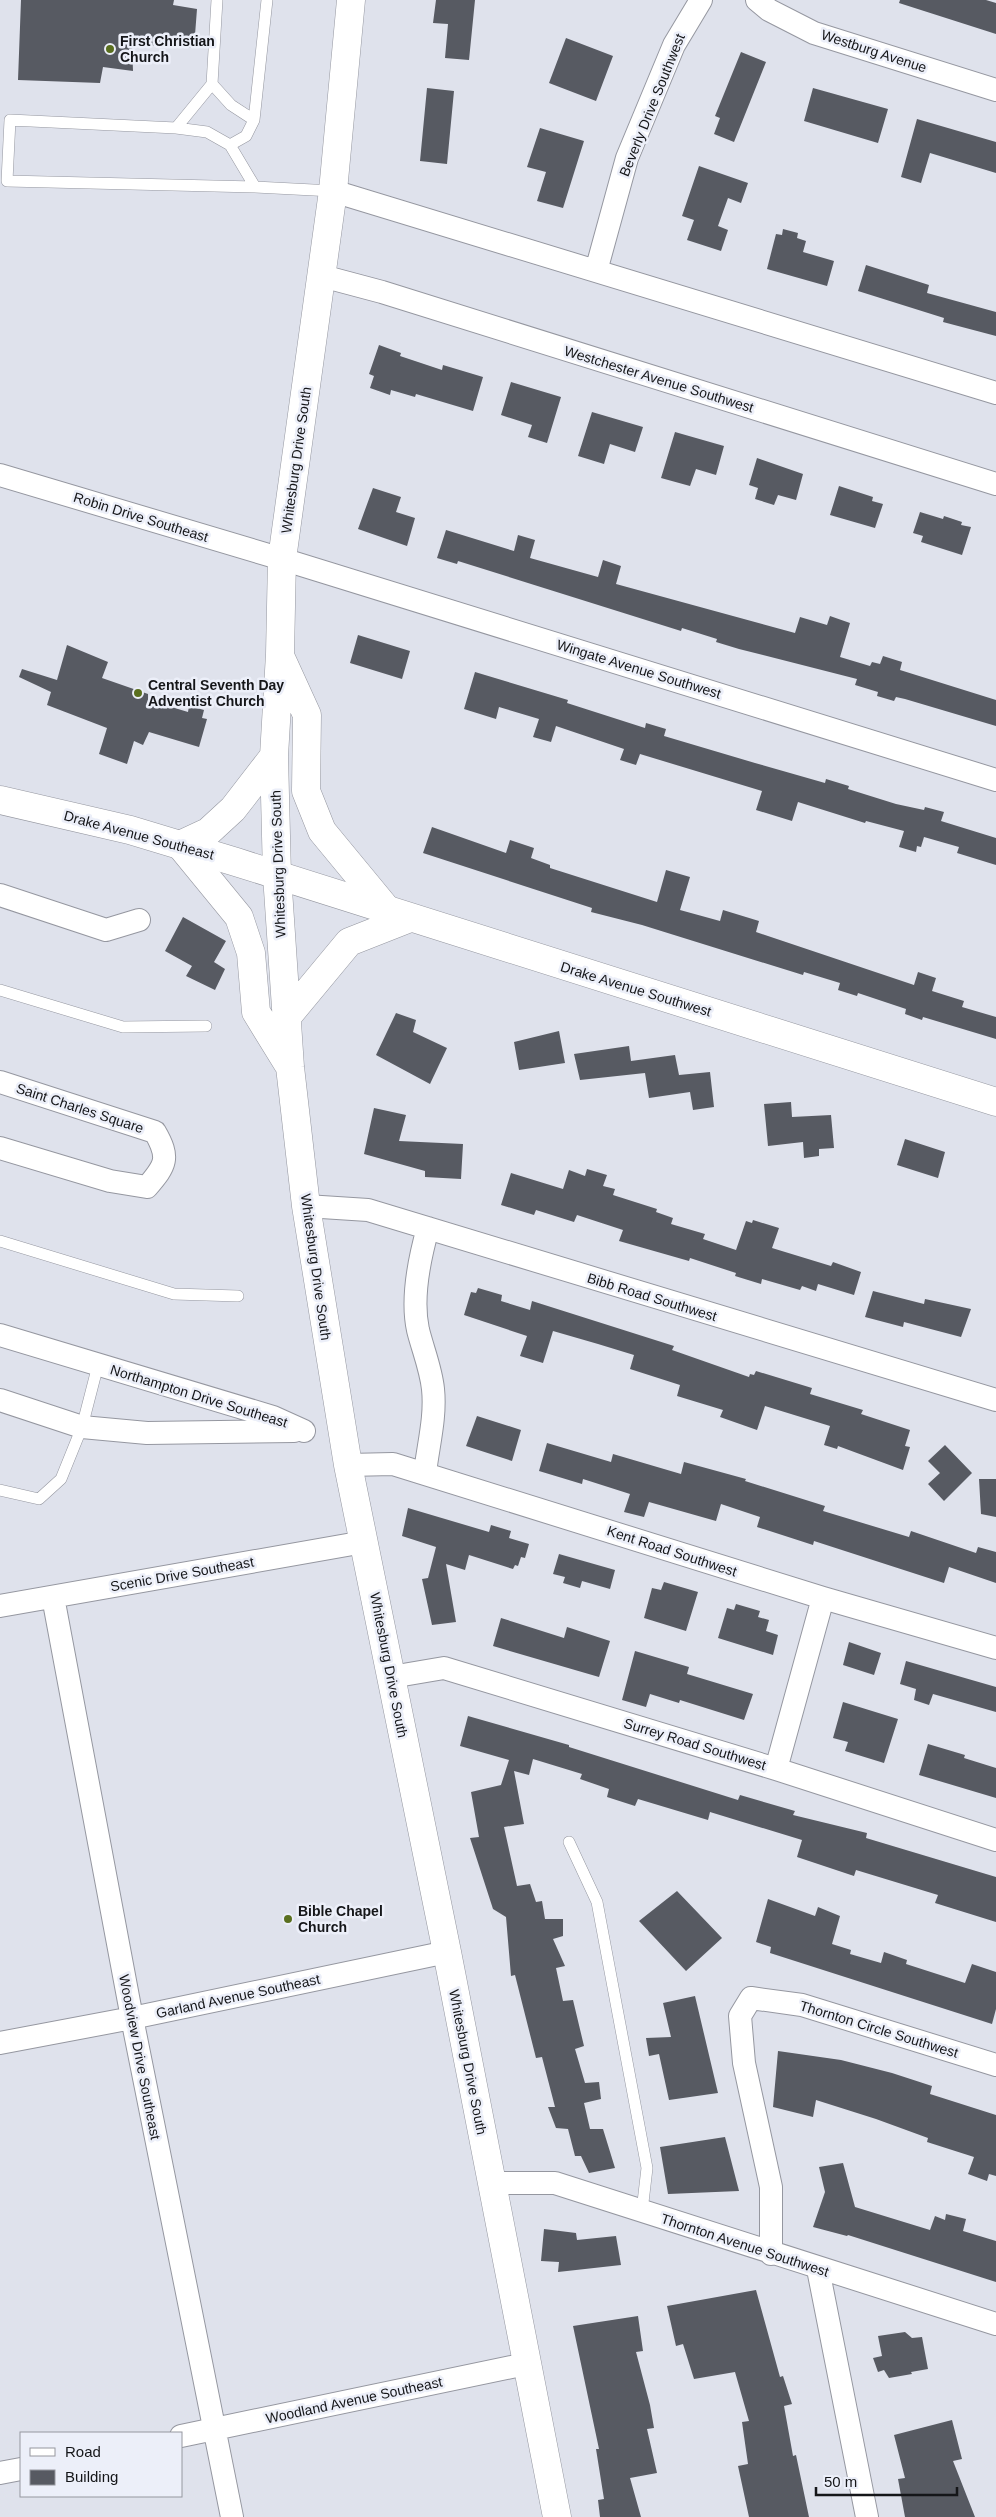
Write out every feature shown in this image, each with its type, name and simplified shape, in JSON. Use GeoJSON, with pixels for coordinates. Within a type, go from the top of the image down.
{"type":"FeatureCollection","features":[{"type":"Feature","properties":{"kind":"main road","name":"Whitesburg Drive South"},"geometry":{"type":"LineString","coordinates":[[350,0],[333,191],[282,558],[280,654],[274,756],[277,874],[290,1067],[306,1206],[348,1465],[447,1952],[557,2517]]}},
{"type":"Feature","properties":{"kind":"main road"},"geometry":{"type":"LineString","coordinates":[[280,654],[307,715],[306,791],[322,831],[399,914],[349,942],[286,1018]]}},
{"type":"Feature","properties":{"kind":"main road"},"geometry":{"type":"LineString","coordinates":[[274,756],[233,809],[208,832],[180,845],[239,917],[251,953],[256,1012],[290,1067]]}},
{"type":"Feature","properties":{"kind":"main road","name":"Drake Avenue Southeast"},"geometry":{"type":"LineString","coordinates":[[0,800],[130,830],[277,874]]}},
{"type":"Feature","properties":{"kind":"main road","name":"Drake Avenue Southwest"},"geometry":{"type":"LineString","coordinates":[[277,874],[996,1102]]}},
{"type":"Feature","properties":{"kind":"street","name":"Beverly Drive Southwest"},"geometry":{"type":"LineString","coordinates":[[596,272],[627,158],[674,45],[701,0]]}},
{"type":"Feature","properties":{"kind":"street","name":"Westburg Avenue"},"geometry":{"type":"LineString","coordinates":[[757,0],[770,10],[814,32],[996,90]]}},
{"type":"Feature","properties":{"kind":"street"},"geometry":{"type":"LineString","coordinates":[[333,191],[996,393]]}},
{"type":"Feature","properties":{"kind":"street","name":"Westchester Avenue Southwest"},"geometry":{"type":"LineString","coordinates":[[322,276],[392,295],[996,484]]}},
{"type":"Feature","properties":{"kind":"street","name":"Robin Drive Southeast"},"geometry":{"type":"LineString","coordinates":[[0,475],[282,558]]}},
{"type":"Feature","properties":{"kind":"street","name":"Wingate Avenue Southwest"},"geometry":{"type":"LineString","coordinates":[[282,558],[996,780]]}},
{"type":"Feature","properties":{"kind":"street"},"geometry":{"type":"LineString","coordinates":[[0,895],[106,930],[140,920]]}},
{"type":"Feature","properties":{"kind":"street","name":"Saint Charles Square"},"geometry":{"type":"LineString","coordinates":[[0,1082],[155,1132],[165,1150],[162,1170],[147,1187],[110,1181],[0,1148]]}},
{"type":"Feature","properties":{"kind":"street","name":"Bibb Road Southwest"},"geometry":{"type":"LineString","coordinates":[[306,1206],[368,1210],[996,1400]]}},
{"type":"Feature","properties":{"kind":"street"},"geometry":{"type":"LineString","coordinates":[[425,1473],[433,1392],[430,1370],[418,1329],[416,1298],[418,1275],[428,1228]]}},
{"type":"Feature","properties":{"kind":"street","name":"Northampton Drive Southeast"},"geometry":{"type":"LineString","coordinates":[[0,1335],[273,1417],[304,1431],[147,1433],[82,1427],[0,1400]]}},
{"type":"Feature","properties":{"kind":"street","name":"Kent Road Southwest"},"geometry":{"type":"LineString","coordinates":[[348,1465],[393,1464],[425,1473],[824,1598],[996,1648]]}},
{"type":"Feature","properties":{"kind":"street","name":"Scenic Drive Southeast"},"geometry":{"type":"LineString","coordinates":[[0,1606],[364,1542]]}},
{"type":"Feature","properties":{"kind":"street","name":"Woodview Drive Southeast"},"geometry":{"type":"LineString","coordinates":[[53,1597],[132,2018],[232,2517]]}},
{"type":"Feature","properties":{"kind":"street"},"geometry":{"type":"LineString","coordinates":[[776,1769],[824,1598]]}},
{"type":"Feature","properties":{"kind":"street","name":"Surrey Road Southwest"},"geometry":{"type":"LineString","coordinates":[[391,1676],[444,1668],[776,1769],[996,1840]]}},
{"type":"Feature","properties":{"kind":"street","name":"Garland Avenue Southeast"},"geometry":{"type":"LineString","coordinates":[[0,2042],[132,2018],[447,1952]]}},
{"type":"Feature","properties":{"kind":"street","name":"Thornton Circle Southwest"},"geometry":{"type":"LineString","coordinates":[[771,2254],[771,2187],[744,2063],[740,2016],[751,1998],[802,2004],[996,2065]]}},
{"type":"Feature","properties":{"kind":"street","name":"Thornton Avenue Southwest"},"geometry":{"type":"LineString","coordinates":[[491,2183],[555,2183],[771,2254],[996,2324]]}},
{"type":"Feature","properties":{"kind":"street"},"geometry":{"type":"LineString","coordinates":[[818,2269],[867,2517]]}},
{"type":"Feature","properties":{"kind":"street","name":"Woodland Avenue Southeast"},"geometry":{"type":"LineString","coordinates":[[182,2436],[526,2364]]}},
{"type":"Feature","properties":{"kind":"street"},"geometry":{"type":"LineString","coordinates":[[0,2473],[20,2469]]}},
{"type":"Feature","properties":{"kind":"lane"},"geometry":{"type":"LineString","coordinates":[[176,128],[212,84],[217,0]]}},
{"type":"Feature","properties":{"kind":"lane"},"geometry":{"type":"LineString","coordinates":[[230,145],[246,136],[254,120],[267,0]]}},
{"type":"Feature","properties":{"kind":"lane"},"geometry":{"type":"LineString","coordinates":[[212,84],[231,105],[254,120]]}},
{"type":"Feature","properties":{"kind":"lane"},"geometry":{"type":"LineString","coordinates":[[255,187],[230,145],[207,132],[176,128],[10,120],[7,180],[333,191]]}},
{"type":"Feature","properties":{"kind":"lane"},"geometry":{"type":"LineString","coordinates":[[0,990],[123,1027],[206,1026]]}},
{"type":"Feature","properties":{"kind":"lane"},"geometry":{"type":"LineString","coordinates":[[0,1241],[174,1294],[238,1296]]}},
{"type":"Feature","properties":{"kind":"lane"},"geometry":{"type":"LineString","coordinates":[[0,1490],[39,1499],[61,1479],[82,1427],[98,1365]]}},
{"type":"Feature","properties":{"kind":"lane"},"geometry":{"type":"LineString","coordinates":[[569,1842],[597,1902],[647,2168],[642,2211]]}},
{"type":"Feature","properties":{"kind":"building","name":"First Christian Church"},"geometry":{"type":"Polygon","coordinates":[[[21,0],[174,0],[173,5],[197,9],[194,48],[132,44],[133,71],[103,67],[100,83],[18,80],[21,0]]]}},
{"type":"Feature","properties":{"kind":"building"},"geometry":{"type":"Polygon","coordinates":[[[436,0],[475,0],[469,60],[445,58],[448,24],[433,23],[436,0]]]}},
{"type":"Feature","properties":{"kind":"building"},"geometry":{"type":"Polygon","coordinates":[[[900,0],[986,0],[996,3],[996,34],[899,3],[900,0]]]}},
{"type":"Feature","properties":{"kind":"building"},"geometry":{"type":"Polygon","coordinates":[[[566,38],[613,56],[596,101],[549,83],[566,38]]]}},
{"type":"Feature","properties":{"kind":"building"},"geometry":{"type":"Polygon","coordinates":[[[741,52],[766,62],[734,142],[714,134],[720,118],[715,116],[741,52]]]}},
{"type":"Feature","properties":{"kind":"building"},"geometry":{"type":"Polygon","coordinates":[[[427,88],[454,91],[447,164],[420,161],[427,88]]]}},
{"type":"Feature","properties":{"kind":"building"},"geometry":{"type":"Polygon","coordinates":[[[813,88],[888,109],[878,143],[804,121],[813,88]]]}},
{"type":"Feature","properties":{"kind":"building"},"geometry":{"type":"Polygon","coordinates":[[[917,119],[996,142],[996,173],[930,153],[921,183],[901,177],[917,119]]]}},
{"type":"Feature","properties":{"kind":"building"},"geometry":{"type":"Polygon","coordinates":[[[540,128],[584,141],[563,208],[537,201],[546,172],[527,167],[540,128]]]}},
{"type":"Feature","properties":{"kind":"building"},"geometry":{"type":"Polygon","coordinates":[[[699,166],[748,183],[741,203],[728,198],[718,226],[728,230],[721,251],[687,240],[694,220],[682,216],[699,166]]]}},
{"type":"Feature","properties":{"kind":"building"},"geometry":{"type":"Polygon","coordinates":[[[783,229],[798,233],[797,238],[806,241],[803,252],[834,261],[827,286],[767,269],[776,234],[782,235],[783,229]]]}},
{"type":"Feature","properties":{"kind":"building"},"geometry":{"type":"Polygon","coordinates":[[[866,265],[929,285],[927,293],[996,312],[996,336],[943,322],[944,318],[858,291],[866,265]]]}},
{"type":"Feature","properties":{"kind":"building"},"geometry":{"type":"Polygon","coordinates":[[[379,345],[401,353],[400,356],[442,370],[443,365],[483,377],[473,411],[416,394],[415,397],[391,390],[390,395],[370,388],[374,376],[369,374],[379,345]]]}},
{"type":"Feature","properties":{"kind":"building"},"geometry":{"type":"Polygon","coordinates":[[[511,382],[561,397],[547,443],[528,437],[532,425],[501,415],[511,382]]]}},
{"type":"Feature","properties":{"kind":"building"},"geometry":{"type":"Polygon","coordinates":[[[592,412],[643,427],[635,452],[610,444],[604,464],[578,456],[592,412]]]}},
{"type":"Feature","properties":{"kind":"building"},"geometry":{"type":"Polygon","coordinates":[[[675,432],[724,446],[716,475],[696,469],[690,486],[661,478],[675,432]]]}},
{"type":"Feature","properties":{"kind":"building"},"geometry":{"type":"Polygon","coordinates":[[[757,458],[803,474],[796,500],[778,495],[774,505],[755,499],[758,488],[749,485],[757,458]]]}},
{"type":"Feature","properties":{"kind":"building"},"geometry":{"type":"Polygon","coordinates":[[[839,486],[873,497],[872,501],[883,504],[875,528],[830,515],[839,486]]]}},
{"type":"Feature","properties":{"kind":"building"},"geometry":{"type":"Polygon","coordinates":[[[373,488],[401,497],[396,512],[415,518],[407,546],[358,529],[373,488]]]}},
{"type":"Feature","properties":{"kind":"building"},"geometry":{"type":"Polygon","coordinates":[[[920,512],[943,519],[944,516],[962,522],[961,525],[971,527],[962,555],[921,542],[923,536],[913,533],[920,512]]]}},
{"type":"Feature","properties":{"kind":"building"},"geometry":{"type":"Polygon","coordinates":[[[446,530],[514,551],[518,535],[535,540],[530,558],[598,577],[603,560],[621,566],[616,584],[795,633],[800,617],[827,625],[830,616],[850,623],[840,657],[870,666],[872,662],[880,664],[883,656],[902,662],[900,670],[996,700],[996,726],[905,699],[896,697],[894,701],[877,696],[878,692],[855,685],[857,679],[739,649],[716,642],[717,639],[682,628],[681,631],[458,561],[457,564],[437,558],[446,530]]]}},
{"type":"Feature","properties":{"kind":"building"},"geometry":{"type":"Polygon","coordinates":[[[358,635],[410,651],[402,679],[350,663],[358,635]]]}},
{"type":"Feature","properties":{"kind":"building"},"geometry":{"type":"Polygon","coordinates":[[[67,645],[108,662],[102,678],[148,694],[148,700],[188,712],[189,706],[204,710],[202,718],[207,719],[199,747],[149,732],[143,745],[134,741],[127,764],[99,754],[107,728],[47,705],[51,692],[19,677],[22,669],[57,680],[67,645]]]}},
{"type":"Feature","properties":{"kind":"building"},"geometry":{"type":"Polygon","coordinates":[[[475,672],[568,700],[567,703],[645,728],[646,723],[666,729],[664,736],[825,783],[826,779],[849,786],[848,789],[896,804],[924,810],[925,807],[944,812],[941,821],[996,838],[996,865],[957,853],[959,847],[924,837],[921,847],[917,846],[916,852],[899,847],[904,831],[866,821],[865,823],[798,802],[792,821],[756,810],[762,791],[640,754],[636,765],[620,760],[624,749],[556,726],[551,742],[533,737],[539,719],[499,707],[496,719],[464,709],[475,672]]]}},
{"type":"Feature","properties":{"kind":"building"},"geometry":{"type":"Polygon","coordinates":[[[432,827],[506,853],[510,840],[534,848],[531,858],[550,865],[550,868],[657,902],[666,870],[690,877],[680,910],[720,921],[723,910],[759,921],[756,932],[914,985],[918,972],[936,978],[932,991],[964,1001],[962,1007],[996,1017],[996,1039],[923,1017],[922,1020],[905,1014],[906,1009],[858,993],[857,996],[838,990],[840,983],[804,972],[803,975],[642,925],[591,912],[592,908],[423,853],[432,827]]]}},
{"type":"Feature","properties":{"kind":"building"},"geometry":{"type":"Polygon","coordinates":[[[183,917],[226,941],[214,962],[225,969],[215,990],[186,976],[192,966],[165,951],[183,917]]]}},
{"type":"Feature","properties":{"kind":"building"},"geometry":{"type":"Polygon","coordinates":[[[396,1013],[416,1020],[413,1032],[447,1048],[430,1084],[376,1055],[396,1013]]]}},
{"type":"Feature","properties":{"kind":"building"},"geometry":{"type":"Polygon","coordinates":[[[559,1031],[565,1063],[519,1070],[514,1042],[559,1031]]]}},
{"type":"Feature","properties":{"kind":"building"},"geometry":{"type":"Polygon","coordinates":[[[629,1046],[631,1061],[675,1055],[679,1075],[710,1072],[714,1107],[693,1110],[690,1092],[649,1098],[645,1073],[580,1080],[574,1054],[629,1046]]]}},
{"type":"Feature","properties":{"kind":"building"},"geometry":{"type":"Polygon","coordinates":[[[791,1102],[792,1117],[831,1115],[834,1148],[819,1149],[819,1156],[804,1158],[803,1142],[768,1146],[764,1104],[791,1102]]]}},
{"type":"Feature","properties":{"kind":"building"},"geometry":{"type":"Polygon","coordinates":[[[374,1108],[406,1115],[399,1141],[463,1144],[461,1179],[425,1177],[425,1171],[364,1154],[374,1108]]]}},
{"type":"Feature","properties":{"kind":"building"},"geometry":{"type":"Polygon","coordinates":[[[905,1139],[945,1152],[938,1178],[897,1165],[905,1139]]]}},
{"type":"Feature","properties":{"kind":"building"},"geometry":{"type":"Polygon","coordinates":[[[587,1169],[607,1175],[603,1186],[615,1189],[613,1195],[657,1209],[656,1212],[673,1218],[671,1224],[705,1234],[703,1239],[736,1250],[746,1221],[752,1223],[753,1220],[779,1228],[772,1248],[831,1266],[833,1262],[861,1272],[854,1295],[818,1284],[816,1291],[802,1286],[800,1290],[762,1279],[761,1284],[735,1276],[736,1273],[690,1258],[689,1261],[619,1241],[623,1230],[577,1215],[574,1222],[536,1210],[534,1215],[501,1205],[511,1173],[563,1189],[569,1170],[585,1176],[587,1169]]]}},
{"type":"Feature","properties":{"kind":"building"},"geometry":{"type":"Polygon","coordinates":[[[478,1288],[502,1295],[501,1301],[530,1310],[532,1301],[674,1346],[672,1350],[749,1377],[750,1374],[754,1375],[756,1371],[812,1388],[810,1394],[863,1410],[861,1414],[910,1430],[905,1446],[910,1447],[903,1470],[838,1446],[837,1449],[824,1445],[830,1426],[765,1406],[757,1430],[720,1417],[723,1410],[677,1396],[680,1385],[630,1369],[634,1355],[598,1344],[553,1331],[543,1363],[520,1356],[527,1336],[464,1315],[471,1292],[476,1293],[478,1288]]]}},
{"type":"Feature","properties":{"kind":"building"},"geometry":{"type":"Polygon","coordinates":[[[873,1291],[924,1304],[925,1299],[971,1309],[961,1337],[904,1322],[903,1327],[865,1317],[873,1291]]]}},
{"type":"Feature","properties":{"kind":"building"},"geometry":{"type":"Polygon","coordinates":[[[477,1416],[521,1430],[512,1461],[466,1446],[477,1416]]]}},
{"type":"Feature","properties":{"kind":"building"},"geometry":{"type":"Polygon","coordinates":[[[547,1443],[611,1462],[613,1454],[681,1474],[684,1462],[746,1479],[745,1481],[825,1506],[823,1511],[909,1537],[911,1531],[976,1553],[978,1547],[996,1552],[996,1583],[949,1567],[944,1583],[814,1541],[813,1545],[757,1527],[760,1517],[721,1504],[716,1521],[649,1502],[644,1517],[624,1512],[630,1494],[583,1479],[582,1484],[539,1471],[547,1443]]]}},
{"type":"Feature","properties":{"kind":"building"},"geometry":{"type":"Polygon","coordinates":[[[945,1445],[972,1473],[944,1501],[928,1484],[940,1473],[928,1461],[945,1445]]]}},
{"type":"Feature","properties":{"kind":"building"},"geometry":{"type":"Polygon","coordinates":[[[979,1479],[996,1479],[996,1517],[981,1514],[979,1479]]]}},
{"type":"Feature","properties":{"kind":"building"},"geometry":{"type":"Polygon","coordinates":[[[408,1508],[489,1532],[491,1525],[511,1531],[509,1538],[529,1544],[525,1558],[521,1557],[518,1566],[515,1565],[513,1569],[469,1555],[465,1570],[446,1564],[456,1622],[432,1625],[422,1579],[428,1578],[436,1547],[402,1536],[408,1508]]]}},
{"type":"Feature","properties":{"kind":"building"},"geometry":{"type":"Polygon","coordinates":[[[559,1554],[615,1570],[610,1589],[582,1581],[580,1588],[563,1583],[565,1577],[553,1574],[559,1554]]]}},
{"type":"Feature","properties":{"kind":"building"},"geometry":{"type":"Polygon","coordinates":[[[664,1582],[698,1592],[686,1631],[644,1618],[652,1588],[661,1590],[664,1582]]]}},
{"type":"Feature","properties":{"kind":"building"},"geometry":{"type":"Polygon","coordinates":[[[736,1604],[760,1611],[758,1617],[769,1620],[766,1631],[778,1635],[773,1655],[718,1638],[727,1608],[734,1610],[736,1604]]]}},
{"type":"Feature","properties":{"kind":"building"},"geometry":{"type":"Polygon","coordinates":[[[501,1618],[564,1638],[567,1627],[610,1641],[599,1677],[493,1646],[501,1618]]]}},
{"type":"Feature","properties":{"kind":"building"},"geometry":{"type":"Polygon","coordinates":[[[849,1642],[881,1653],[874,1675],[843,1665],[849,1642]]]}},
{"type":"Feature","properties":{"kind":"building"},"geometry":{"type":"Polygon","coordinates":[[[635,1651],[689,1667],[687,1674],[753,1694],[744,1720],[680,1700],[679,1703],[650,1694],[646,1707],[622,1700],[635,1651]]]}},
{"type":"Feature","properties":{"kind":"building"},"geometry":{"type":"Polygon","coordinates":[[[906,1661],[996,1687],[996,1712],[933,1694],[929,1705],[914,1700],[916,1689],[900,1684],[906,1661]]]}},
{"type":"Feature","properties":{"kind":"building"},"geometry":{"type":"Polygon","coordinates":[[[843,1702],[898,1719],[884,1763],[845,1751],[848,1742],[833,1738],[843,1702]]]}},
{"type":"Feature","properties":{"kind":"building"},"geometry":{"type":"Polygon","coordinates":[[[468,1716],[569,1745],[569,1747],[738,1800],[740,1795],[795,1811],[793,1815],[867,1833],[866,1838],[996,1877],[996,1922],[935,1903],[938,1895],[856,1870],[854,1876],[797,1857],[802,1840],[710,1812],[708,1820],[638,1799],[635,1806],[607,1797],[609,1789],[580,1779],[582,1774],[533,1759],[529,1775],[514,1771],[524,1824],[504,1827],[517,1886],[530,1884],[536,1902],[542,1901],[545,1919],[563,1919],[563,1936],[553,1939],[565,1966],[556,1968],[563,2001],[573,2000],[584,2046],[575,2049],[585,2083],[599,2082],[601,2099],[584,2103],[590,2129],[603,2129],[615,2168],[589,2173],[581,2156],[575,2156],[568,2129],[556,2128],[548,2107],[555,2107],[542,2057],[536,2058],[515,1975],[511,1976],[506,1917],[493,1909],[470,1838],[479,1837],[471,1792],[501,1785],[509,1760],[460,1746],[468,1716]]]}},
{"type":"Feature","properties":{"kind":"building"},"geometry":{"type":"Polygon","coordinates":[[[928,1744],[965,1755],[964,1758],[996,1768],[996,1798],[919,1775],[928,1744]]]}},
{"type":"Feature","properties":{"kind":"building"},"geometry":{"type":"Polygon","coordinates":[[[677,1891],[722,1938],[686,1971],[639,1921],[677,1891]]]}},
{"type":"Feature","properties":{"kind":"building"},"geometry":{"type":"Polygon","coordinates":[[[768,1899],[815,1916],[818,1907],[840,1916],[832,1944],[851,1950],[850,1954],[881,1963],[884,1952],[907,1960],[906,1964],[965,1983],[972,1964],[996,1972],[996,2009],[992,2024],[770,1953],[771,1947],[756,1942],[768,1899]]]}},
{"type":"Feature","properties":{"kind":"building"},"geometry":{"type":"Polygon","coordinates":[[[695,1996],[718,2093],[669,2100],[659,2054],[649,2056],[646,2038],[671,2037],[663,2003],[695,1996]]]}},
{"type":"Feature","properties":{"kind":"building"},"geometry":{"type":"Polygon","coordinates":[[[778,2051],[841,2060],[892,2073],[932,2086],[930,2094],[996,2115],[996,2176],[989,2174],[987,2181],[968,2174],[974,2157],[927,2142],[928,2138],[876,2119],[816,2100],[813,2117],[773,2107],[778,2051]]]}},
{"type":"Feature","properties":{"kind":"building"},"geometry":{"type":"Polygon","coordinates":[[[725,2137],[739,2191],[668,2194],[660,2147],[725,2137]]]}},
{"type":"Feature","properties":{"kind":"building"},"geometry":{"type":"Polygon","coordinates":[[[843,2163],[855,2207],[930,2230],[935,2216],[945,2220],[946,2214],[966,2219],[963,2231],[996,2241],[996,2282],[848,2235],[813,2227],[825,2192],[819,2167],[843,2163]]]}},
{"type":"Feature","properties":{"kind":"building"},"geometry":{"type":"Polygon","coordinates":[[[544,2229],[576,2233],[577,2240],[616,2236],[621,2265],[558,2272],[559,2262],[541,2261],[544,2229]]]}},
{"type":"Feature","properties":{"kind":"building"},"geometry":{"type":"Polygon","coordinates":[[[756,2290],[780,2377],[783,2376],[792,2404],[784,2406],[793,2456],[796,2455],[809,2517],[749,2517],[738,2466],[748,2464],[742,2422],[749,2421],[735,2372],[694,2379],[683,2344],[676,2346],[667,2306],[756,2290]]]}},
{"type":"Feature","properties":{"kind":"building"},"geometry":{"type":"Polygon","coordinates":[[[638,2316],[643,2351],[636,2352],[654,2428],[647,2429],[657,2473],[630,2478],[641,2517],[600,2517],[598,2500],[604,2499],[596,2449],[599,2449],[573,2326],[638,2316]]]}},
{"type":"Feature","properties":{"kind":"building"},"geometry":{"type":"Polygon","coordinates":[[[905,2332],[912,2338],[922,2337],[928,2369],[889,2378],[884,2370],[878,2372],[873,2358],[882,2356],[878,2336],[905,2332]]]}},
{"type":"Feature","properties":{"kind":"building"},"geometry":{"type":"Polygon","coordinates":[[[952,2420],[962,2459],[953,2461],[975,2517],[905,2517],[898,2479],[905,2478],[894,2435],[952,2420]]]}},
{"type":"Feature","properties":{"kind":"place","name":"First Christian Church"},"geometry":{"type":"Point","coordinates":[110,49]}},
{"type":"Feature","properties":{"kind":"place","name":"Central Seventh Day Adventist Church"},"geometry":{"type":"Point","coordinates":[138,693]}},
{"type":"Feature","properties":{"kind":"place","name":"Bible Chapel Church"},"geometry":{"type":"Point","coordinates":[288,1919]}}]}
